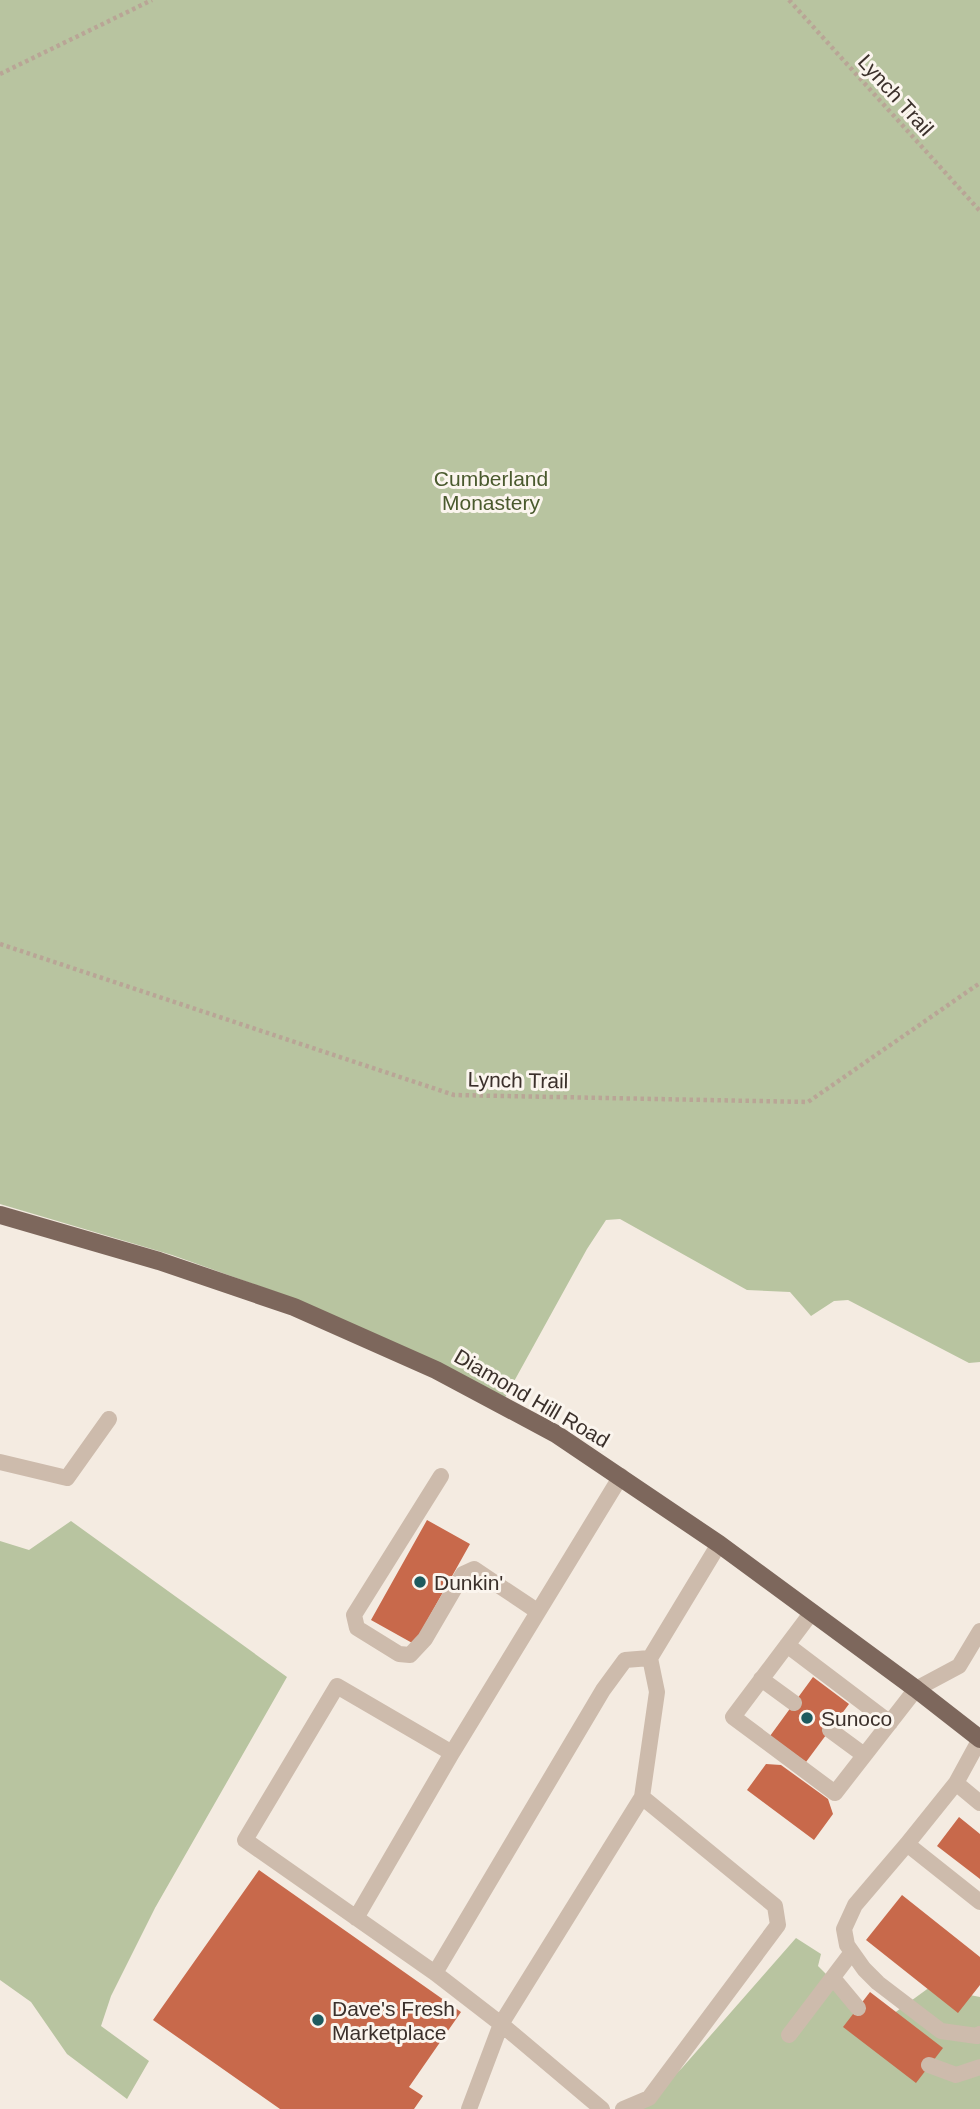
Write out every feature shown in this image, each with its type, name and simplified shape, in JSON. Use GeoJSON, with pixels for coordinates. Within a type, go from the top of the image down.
{"type":"FeatureCollection","features":[{"type":"Feature","properties":{"kind":"main road","name":"Diamond Hill Road"},"geometry":{"type":"LineString","coordinates":[[0,1215],[159,1261],[312,1315],[436,1370],[555,1434],[621,1476],[812,1612],[980,1739]]}},
{"type":"Feature","properties":{"kind":"lane"},"geometry":{"type":"LineString","coordinates":[[0,1462],[67,1478],[109,1419]]}},
{"type":"Feature","properties":{"kind":"lane"},"geometry":{"type":"LineString","coordinates":[[441,1476],[354,1615],[357,1628],[399,1654],[410,1655],[425,1639],[463,1573],[474,1569],[537,1611]]}},
{"type":"Feature","properties":{"kind":"lane"},"geometry":{"type":"LineString","coordinates":[[356,1918],[537,1611],[621,1476]]}},
{"type":"Feature","properties":{"kind":"lane"},"geometry":{"type":"LineString","coordinates":[[469,2109],[501,2024],[642,1797],[657,1692],[650,1658],[719,1544]]}},
{"type":"Feature","properties":{"kind":"lane"},"geometry":{"type":"LineString","coordinates":[[812,1612],[733,1717],[835,1793],[916,1689],[959,1666],[980,1631]]}},
{"type":"Feature","properties":{"kind":"lane"},"geometry":{"type":"LineString","coordinates":[[787,1645],[890,1723]]}},
{"type":"Feature","properties":{"kind":"lane"},"geometry":{"type":"LineString","coordinates":[[435,1973],[603,1690],[625,1660],[650,1658]]}},
{"type":"Feature","properties":{"kind":"lane"},"geometry":{"type":"LineString","coordinates":[[761,1679],[794,1703]]}},
{"type":"Feature","properties":{"kind":"lane"},"geometry":{"type":"LineString","coordinates":[[452,1753],[337,1686],[245,1840],[435,1973],[501,2024],[602,2109]]}},
{"type":"Feature","properties":{"kind":"lane"},"geometry":{"type":"LineString","coordinates":[[830,1730],[864,1755]]}},
{"type":"Feature","properties":{"kind":"lane"},"geometry":{"type":"LineString","coordinates":[[980,1739],[956,1783],[855,1905],[844,1929],[847,1945],[878,1983],[941,2031],[977,2036],[980,2034]]}},
{"type":"Feature","properties":{"kind":"lane"},"geometry":{"type":"LineString","coordinates":[[956,1783],[980,1803]]}},
{"type":"Feature","properties":{"kind":"lane"},"geometry":{"type":"LineString","coordinates":[[623,2109],[649,2098],[778,1924],[775,1906],[642,1797]]}},
{"type":"Feature","properties":{"kind":"lane"},"geometry":{"type":"LineString","coordinates":[[908,1844],[980,1902]]}},
{"type":"Feature","properties":{"kind":"lane"},"geometry":{"type":"LineString","coordinates":[[953,1880],[964,1866]]}},
{"type":"Feature","properties":{"kind":"lane"},"geometry":{"type":"LineString","coordinates":[[789,2035],[852,1952]]}},
{"type":"Feature","properties":{"kind":"lane"},"geometry":{"type":"LineString","coordinates":[[833,1978],[858,2008]]}},
{"type":"Feature","properties":{"kind":"lane"},"geometry":{"type":"LineString","coordinates":[[929,2065],[956,2075],[980,2067]]}},
{"type":"Feature","properties":{"kind":"path"},"geometry":{"type":"LineString","coordinates":[[0,74],[152,0]]}},
{"type":"Feature","properties":{"kind":"path","name":"Lynch Trail"},"geometry":{"type":"LineString","coordinates":[[789,0],[980,211]]}},
{"type":"Feature","properties":{"kind":"path","name":"Lynch Trail"},"geometry":{"type":"LineString","coordinates":[[0,944],[454,1095],[808,1102],[980,984]]}},
{"type":"Feature","properties":{"kind":"green space","name":"Cumberland Monastery"},"geometry":{"type":"Polygon","coordinates":[[[0,0],[980,0],[980,1362],[969,1363],[848,1300],[834,1301],[811,1316],[790,1292],[747,1290],[620,1219],[606,1220],[587,1249],[502,1403],[290,1297],[172,1255],[0,1204],[0,0]]]}},
{"type":"Feature","properties":{"kind":"green space"},"geometry":{"type":"Polygon","coordinates":[[[71,1521],[287,1677],[155,1908],[111,1996],[101,2026],[149,2061],[127,2099],[67,2054],[31,2002],[0,1980],[0,1541],[29,1550],[71,1521]]]}},
{"type":"Feature","properties":{"kind":"green space"},"geometry":{"type":"Polygon","coordinates":[[[796,1938],[821,1954],[818,1966],[882,2022],[930,1987],[980,1997],[980,2109],[638,2109],[682,2068],[796,1938]]]}},
{"type":"Feature","properties":{"kind":"building","name":"Dunkin'"},"geometry":{"type":"Polygon","coordinates":[[[427,1520],[470,1544],[414,1644],[371,1620],[427,1520]]]}},
{"type":"Feature","properties":{"kind":"building"},"geometry":{"type":"Polygon","coordinates":[[[813,1677],[849,1704],[806,1762],[770,1736],[813,1677]]]}},
{"type":"Feature","properties":{"kind":"building"},"geometry":{"type":"Polygon","coordinates":[[[766,1764],[781,1765],[828,1799],[833,1814],[814,1840],[747,1790],[766,1764]]]}},
{"type":"Feature","properties":{"kind":"building"},"geometry":{"type":"Polygon","coordinates":[[[959,1817],[980,1834],[980,1879],[937,1846],[959,1817]]]}},
{"type":"Feature","properties":{"kind":"building"},"geometry":{"type":"Polygon","coordinates":[[[259,1870],[461,2012],[409,2087],[423,2096],[414,2109],[280,2109],[153,2020],[259,1870]]]}},
{"type":"Feature","properties":{"kind":"building"},"geometry":{"type":"Polygon","coordinates":[[[902,1895],[980,1957],[980,1985],[958,2013],[866,1940],[902,1895]]]}},
{"type":"Feature","properties":{"kind":"building"},"geometry":{"type":"Polygon","coordinates":[[[870,1992],[943,2048],[916,2083],[843,2027],[870,1992]]]}},
{"type":"Feature","properties":{"kind":"place","name":"Dunkin'"},"geometry":{"type":"Point","coordinates":[420,1582]}},
{"type":"Feature","properties":{"kind":"place","name":"Sunoco"},"geometry":{"type":"Point","coordinates":[807,1718]}},
{"type":"Feature","properties":{"kind":"place","name":"Dave's Fresh Marketplace"},"geometry":{"type":"Point","coordinates":[318,2020]}}]}
